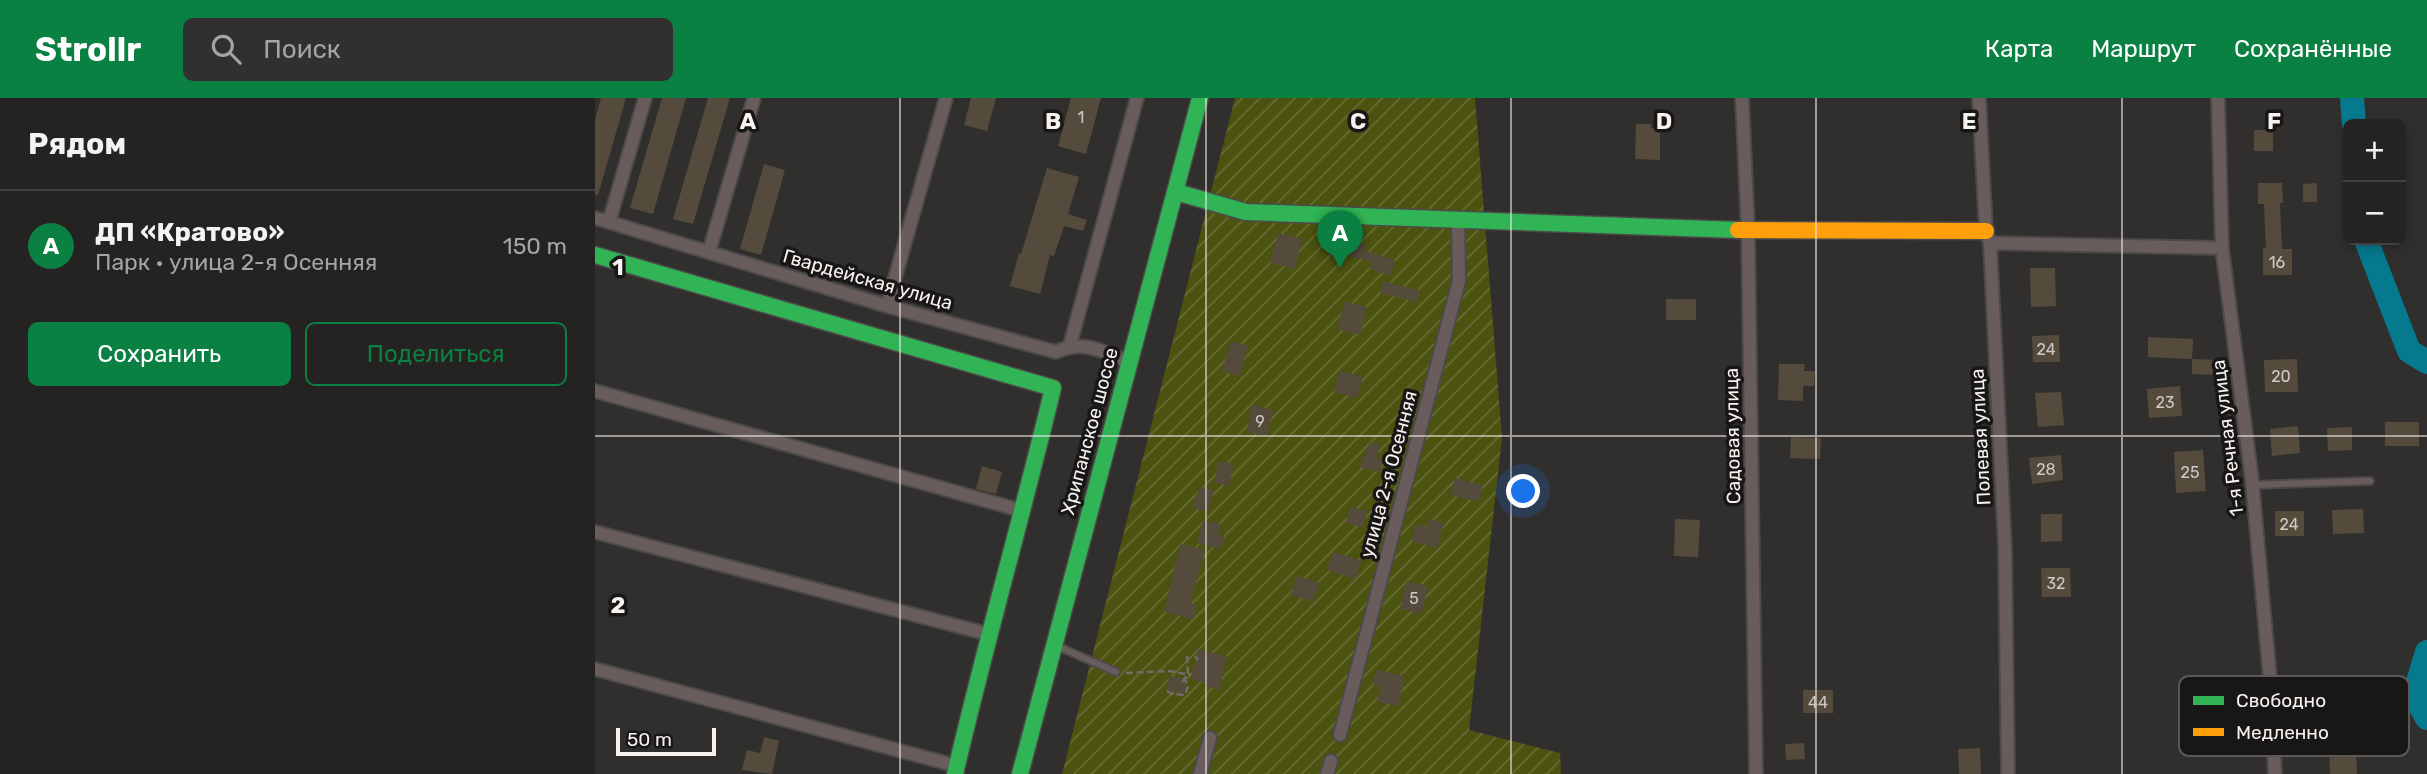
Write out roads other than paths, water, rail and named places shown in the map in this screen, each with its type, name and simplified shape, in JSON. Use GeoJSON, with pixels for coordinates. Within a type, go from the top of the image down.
{"type":"FeatureCollection","features":[{"type":"Feature","properties":{"kind":"street"},"geometry":{"type":"LineString","coordinates":[[609,222],[645,98]]}},
{"type":"Feature","properties":{"kind":"street"},"geometry":{"type":"LineString","coordinates":[[709,252],[754,98]]}},
{"type":"Feature","properties":{"kind":"street"},"geometry":{"type":"LineString","coordinates":[[887,306],[946,98]]}},
{"type":"Feature","properties":{"kind":"street"},"geometry":{"type":"LineString","coordinates":[[1070,345],[1137,98]]}},
{"type":"Feature","properties":{"kind":"street","name":"Хрипанское шоссе"},"geometry":{"type":"LineString","coordinates":[[1020,774],[1200,98]]}},
{"type":"Feature","properties":{"kind":"street","name":"Садовая улица"},"geometry":{"type":"LineString","coordinates":[[1742,98],[1748,230],[1756,774]]}},
{"type":"Feature","properties":{"kind":"street","name":"Полевая улица"},"geometry":{"type":"LineString","coordinates":[[1979,98],[2005,548],[2008,774]]}},
{"type":"Feature","properties":{"kind":"street","name":"1-я Речная улица"},"geometry":{"type":"LineString","coordinates":[[2218,98],[2222,248],[2253,485],[2270,676]]}},
{"type":"Feature","properties":{"kind":"street"},"geometry":{"type":"LineString","coordinates":[[1176,192],[1246,212],[1988,237],[2222,248]]}},
{"type":"Feature","properties":{"kind":"street","name":"Гвардейская улица"},"geometry":{"type":"LineString","coordinates":[[595,218],[887,306],[1056,352],[1070,345],[1086,345],[1129,362]]}},
{"type":"Feature","properties":{"kind":"street","name":"улица 2-я Осенняя"},"geometry":{"type":"LineString","coordinates":[[1340,735],[1459,281],[1458,221]]}},
{"type":"Feature","properties":{"kind":"street"},"geometry":{"type":"LineString","coordinates":[[595,256],[1053,388],[1023,511],[988,634],[956,770],[595,669]]}},
{"type":"Feature","properties":{"kind":"street"},"geometry":{"type":"LineString","coordinates":[[595,391],[1023,511]]}},
{"type":"Feature","properties":{"kind":"street"},"geometry":{"type":"LineString","coordinates":[[595,532],[988,634]]}},
{"type":"Feature","properties":{"kind":"street"},"geometry":{"type":"LineString","coordinates":[[1200,774],[1210,738]]}},
{"type":"Feature","properties":{"kind":"street","name":"1-я Речная улица"},"geometry":{"type":"LineString","coordinates":[[2274,756],[2275,774]]}},
{"type":"Feature","properties":{"kind":"lane"},"geometry":{"type":"LineString","coordinates":[[2253,485],[2370,481]]}},
{"type":"Feature","properties":{"kind":"lane"},"geometry":{"type":"LineString","coordinates":[[1054,645],[1116,672]]}},
{"type":"Feature","properties":{"kind":"waterway"},"geometry":{"type":"LineString","coordinates":[[2352,98],[2354,119]]}},
{"type":"Feature","properties":{"kind":"waterway"},"geometry":{"type":"LineString","coordinates":[[2368,245],[2409,351],[2427,362]]}},
{"type":"Feature","properties":{"kind":"waterway"},"geometry":{"type":"LineString","coordinates":[[2427,652],[2414,695],[2427,718]]}},
{"type":"Feature","properties":{"kind":"place","name":"ДП «Кратово»"},"geometry":{"type":"Point","coordinates":[1340,268]}}]}
